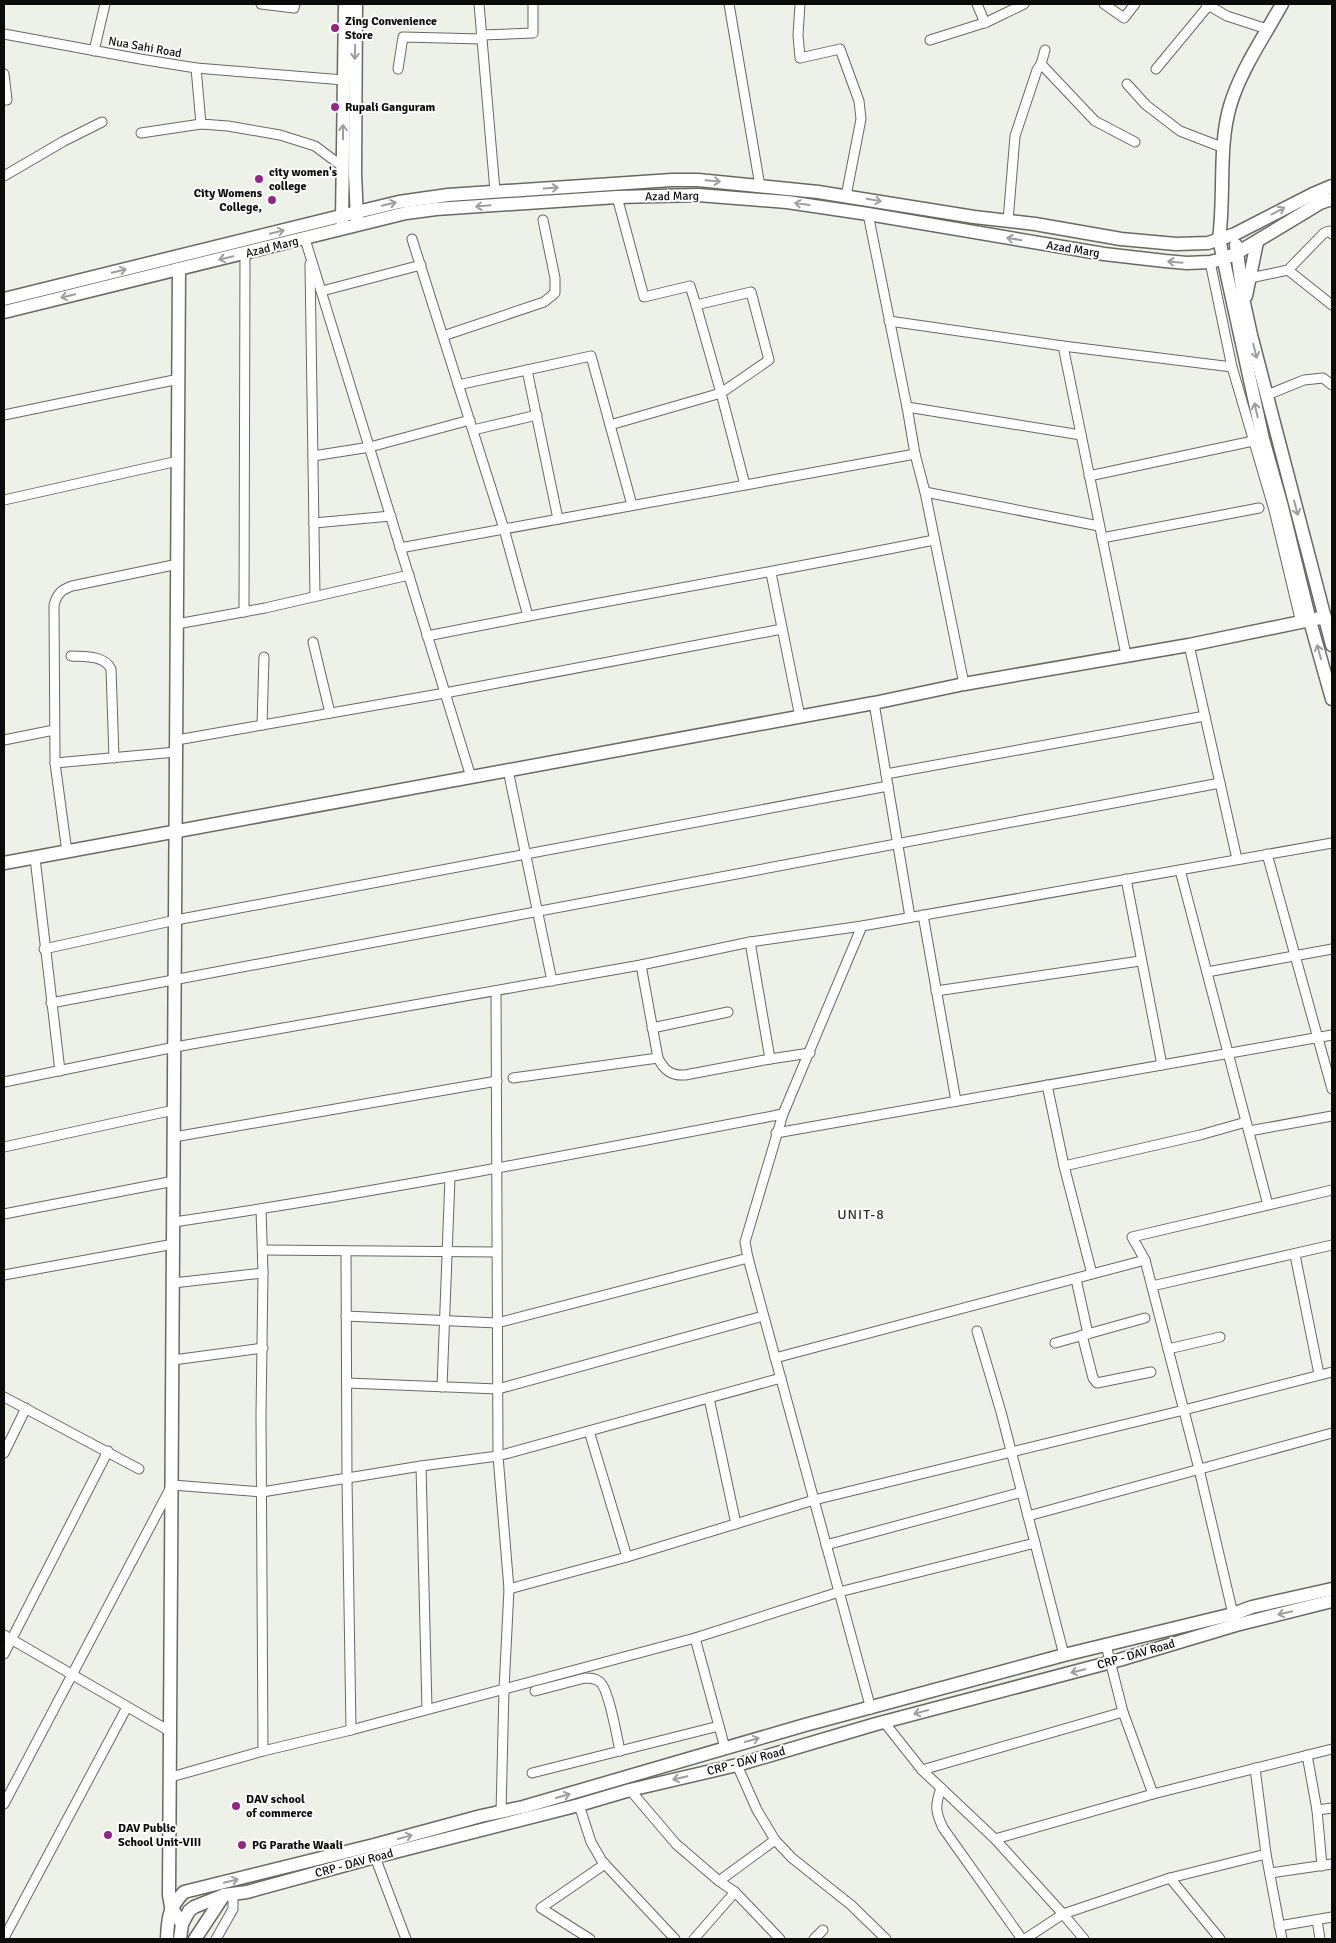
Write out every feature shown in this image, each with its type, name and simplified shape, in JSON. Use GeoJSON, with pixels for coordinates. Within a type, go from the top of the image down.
{"type":"FeatureCollection","features":[{"type":"Feature","properties":{"kind":"street"},"geometry":{"type":"LineString","coordinates":[[94,50],[105,4]]}},
{"type":"Feature","properties":{"kind":"street"},"geometry":{"type":"LineString","coordinates":[[261,4],[294,8],[295,4]]}},
{"type":"Feature","properties":{"kind":"street"},"geometry":{"type":"LineString","coordinates":[[343,229],[345,4]]}},
{"type":"Feature","properties":{"kind":"street"},"geometry":{"type":"LineString","coordinates":[[356,4],[355,155],[357,218]]}},
{"type":"Feature","properties":{"kind":"street"},"geometry":{"type":"LineString","coordinates":[[479,4],[495,191]]}},
{"type":"Feature","properties":{"kind":"street"},"geometry":{"type":"LineString","coordinates":[[398,69],[403,37],[482,37],[533,33],[533,4]]}},
{"type":"Feature","properties":{"kind":"street"},"geometry":{"type":"LineString","coordinates":[[729,4],[760,186]]}},
{"type":"Feature","properties":{"kind":"street"},"geometry":{"type":"LineString","coordinates":[[800,4],[798,35],[800,58],[840,49],[859,101],[861,119],[857,148],[846,196]]}},
{"type":"Feature","properties":{"kind":"street"},"geometry":{"type":"LineString","coordinates":[[977,4],[984,23]]}},
{"type":"Feature","properties":{"kind":"street"},"geometry":{"type":"LineString","coordinates":[[930,40],[984,23],[1024,4]]}},
{"type":"Feature","properties":{"kind":"street"},"geometry":{"type":"LineString","coordinates":[[1104,4],[1124,18],[1135,4]]}},
{"type":"Feature","properties":{"kind":"street"},"geometry":{"type":"LineString","coordinates":[[1156,69],[1208,4],[1227,16],[1267,29]]}},
{"type":"Feature","properties":{"kind":"street"},"geometry":{"type":"LineString","coordinates":[[1282,4],[1256,49],[1230,106],[1224,148],[1222,217],[1217,261],[1232,367],[1305,622],[1332,699]]}},
{"type":"Feature","properties":{"kind":"street","name":"Nua Sahi Road"},"geometry":{"type":"LineString","coordinates":[[4,34],[196,68],[202,124]]}},
{"type":"Feature","properties":{"kind":"street"},"geometry":{"type":"LineString","coordinates":[[1008,221],[1015,136],[1045,50]]}},
{"type":"Feature","properties":{"kind":"street"},"geometry":{"type":"LineString","coordinates":[[1041,64],[1095,121],[1135,142]]}},
{"type":"Feature","properties":{"kind":"street"},"geometry":{"type":"LineString","coordinates":[[196,68],[344,80]]}},
{"type":"Feature","properties":{"kind":"street"},"geometry":{"type":"LineString","coordinates":[[4,74],[7,100],[4,100]]}},
{"type":"Feature","properties":{"kind":"street"},"geometry":{"type":"LineString","coordinates":[[1127,84],[1146,105],[1180,131],[1224,148]]}},
{"type":"Feature","properties":{"kind":"street"},"geometry":{"type":"LineString","coordinates":[[4,176],[64,141],[102,122]]}},
{"type":"Feature","properties":{"kind":"street"},"geometry":{"type":"LineString","coordinates":[[142,133],[202,124],[228,126],[280,135],[315,146],[343,167]]}},
{"type":"Feature","properties":{"kind":"street","name":"Azad Marg"},"geometry":{"type":"LineString","coordinates":[[4,312],[343,229],[357,218],[399,202],[448,194],[698,180],[846,196],[1120,239],[1176,244],[1208,243],[1219,240],[1332,186]]}},
{"type":"Feature","properties":{"kind":"street","name":"Azad Marg"},"geometry":{"type":"LineString","coordinates":[[4,299],[342,215],[357,218],[436,210],[617,197],[698,195],[787,202],[1104,254],[1187,263],[1217,261],[1237,253],[1320,203],[1332,199]]}},
{"type":"Feature","properties":{"kind":"street"},"geometry":{"type":"LineString","coordinates":[[617,197],[644,297],[690,286],[722,393],[745,485]]}},
{"type":"Feature","properties":{"kind":"street"},"geometry":{"type":"LineString","coordinates":[[868,214],[915,454],[925,492],[964,684]]}},
{"type":"Feature","properties":{"kind":"street"},"geometry":{"type":"LineString","coordinates":[[1222,217],[1235,234],[1244,303],[1267,395],[1329,617],[1332,645]]}},
{"type":"Feature","properties":{"kind":"street"},"geometry":{"type":"LineString","coordinates":[[443,336],[544,302],[555,293],[555,278],[543,220]]}},
{"type":"Feature","properties":{"kind":"street"},"geometry":{"type":"LineString","coordinates":[[1250,278],[1288,270],[1324,232],[1328,231],[1332,234]]}},
{"type":"Feature","properties":{"kind":"street"},"geometry":{"type":"LineString","coordinates":[[305,239],[471,777]]}},
{"type":"Feature","properties":{"kind":"street"},"geometry":{"type":"LineString","coordinates":[[412,239],[504,529],[528,616]]}},
{"type":"Feature","properties":{"kind":"street"},"geometry":{"type":"LineString","coordinates":[[1244,303],[1257,242]]}},
{"type":"Feature","properties":{"kind":"street"},"geometry":{"type":"LineString","coordinates":[[309,251],[315,596]]}},
{"type":"Feature","properties":{"kind":"street"},"geometry":{"type":"LineString","coordinates":[[244,612],[245,254]]}},
{"type":"Feature","properties":{"kind":"street"},"geometry":{"type":"LineString","coordinates":[[1217,261],[1281,503],[1305,622]]}},
{"type":"Feature","properties":{"kind":"street"},"geometry":{"type":"LineString","coordinates":[[322,291],[421,265]]}},
{"type":"Feature","properties":{"kind":"street"},"geometry":{"type":"LineString","coordinates":[[179,269],[169,1895],[171,1907],[182,1924],[180,1939]]}},
{"type":"Feature","properties":{"kind":"street"},"geometry":{"type":"LineString","coordinates":[[1288,270],[1332,304]]}},
{"type":"Feature","properties":{"kind":"street"},"geometry":{"type":"LineString","coordinates":[[610,425],[722,393],[769,360],[751,292],[696,305]]}},
{"type":"Feature","properties":{"kind":"street"},"geometry":{"type":"LineString","coordinates":[[890,321],[1063,346],[1232,367]]}},
{"type":"Feature","properties":{"kind":"street"},"geometry":{"type":"LineString","coordinates":[[1063,346],[1126,655]]}},
{"type":"Feature","properties":{"kind":"street"},"geometry":{"type":"LineString","coordinates":[[458,385],[591,356],[632,506]]}},
{"type":"Feature","properties":{"kind":"street"},"geometry":{"type":"LineString","coordinates":[[527,370],[558,519]]}},
{"type":"Feature","properties":{"kind":"street"},"geometry":{"type":"LineString","coordinates":[[1267,395],[1304,380],[1323,378],[1332,385]]}},
{"type":"Feature","properties":{"kind":"street"},"geometry":{"type":"LineString","coordinates":[[4,415],[179,379]]}},
{"type":"Feature","properties":{"kind":"street"},"geometry":{"type":"LineString","coordinates":[[907,407],[1081,435]]}},
{"type":"Feature","properties":{"kind":"street"},"geometry":{"type":"LineString","coordinates":[[473,430],[537,415]]}},
{"type":"Feature","properties":{"kind":"street"},"geometry":{"type":"LineString","coordinates":[[313,456],[370,447],[470,420]]}},
{"type":"Feature","properties":{"kind":"street"},"geometry":{"type":"LineString","coordinates":[[1089,476],[1253,441]]}},
{"type":"Feature","properties":{"kind":"street"},"geometry":{"type":"LineString","coordinates":[[400,548],[915,454]]}},
{"type":"Feature","properties":{"kind":"street"},"geometry":{"type":"LineString","coordinates":[[4,500],[178,461]]}},
{"type":"Feature","properties":{"kind":"street"},"geometry":{"type":"LineString","coordinates":[[925,492],[1099,526]]}},
{"type":"Feature","properties":{"kind":"street"},"geometry":{"type":"LineString","coordinates":[[1102,538],[1259,508]]}},
{"type":"Feature","properties":{"kind":"street"},"geometry":{"type":"LineString","coordinates":[[314,523],[391,516]]}},
{"type":"Feature","properties":{"kind":"street"},"geometry":{"type":"LineString","coordinates":[[427,636],[934,540]]}},
{"type":"Feature","properties":{"kind":"street"},"geometry":{"type":"LineString","coordinates":[[67,852],[55,763],[54,606],[56,596],[62,590],[72,586],[178,564]]}},
{"type":"Feature","properties":{"kind":"street"},"geometry":{"type":"LineString","coordinates":[[771,572],[800,717]]}},
{"type":"Feature","properties":{"kind":"street"},"geometry":{"type":"LineString","coordinates":[[177,624],[244,612],[409,575]]}},
{"type":"Feature","properties":{"kind":"street"},"geometry":{"type":"LineString","coordinates":[[4,863],[800,717],[964,684],[1188,645],[1329,617]]}},
{"type":"Feature","properties":{"kind":"street"},"geometry":{"type":"LineString","coordinates":[[55,763],[114,758],[177,746],[262,725],[445,693],[782,629]]}},
{"type":"Feature","properties":{"kind":"street"},"geometry":{"type":"LineString","coordinates":[[313,642],[330,713]]}},
{"type":"Feature","properties":{"kind":"street"},"geometry":{"type":"LineString","coordinates":[[1188,645],[1238,859]]}},
{"type":"Feature","properties":{"kind":"street"},"geometry":{"type":"LineString","coordinates":[[71,656],[97,658],[108,664],[111,669],[114,758]]}},
{"type":"Feature","properties":{"kind":"street"},"geometry":{"type":"LineString","coordinates":[[262,725],[264,657]]}},
{"type":"Feature","properties":{"kind":"street"},"geometry":{"type":"LineString","coordinates":[[874,703],[910,918]]}},
{"type":"Feature","properties":{"kind":"street"},"geometry":{"type":"LineString","coordinates":[[886,774],[1204,716]]}},
{"type":"Feature","properties":{"kind":"street"},"geometry":{"type":"LineString","coordinates":[[4,740],[54,730]]}},
{"type":"Feature","properties":{"kind":"street"},"geometry":{"type":"LineString","coordinates":[[508,770],[552,981]]}},
{"type":"Feature","properties":{"kind":"street"},"geometry":{"type":"LineString","coordinates":[[51,1003],[898,842],[1220,783]]}},
{"type":"Feature","properties":{"kind":"street"},"geometry":{"type":"LineString","coordinates":[[44,949],[176,920],[888,786]]}},
{"type":"Feature","properties":{"kind":"street"},"geometry":{"type":"LineString","coordinates":[[4,1082],[175,1047],[641,965],[750,942],[910,918],[1332,842]]}},
{"type":"Feature","properties":{"kind":"street"},"geometry":{"type":"LineString","coordinates":[[1267,854],[1332,1089]]}},
{"type":"Feature","properties":{"kind":"street"},"geometry":{"type":"LineString","coordinates":[[35,858],[44,949],[60,1071]]}},
{"type":"Feature","properties":{"kind":"street"},"geometry":{"type":"LineString","coordinates":[[1180,870],[1268,1206]]}},
{"type":"Feature","properties":{"kind":"street"},"geometry":{"type":"LineString","coordinates":[[1126,879],[1140,961],[1162,1065]]}},
{"type":"Feature","properties":{"kind":"street"},"geometry":{"type":"LineString","coordinates":[[923,915],[956,1101]]}},
{"type":"Feature","properties":{"kind":"street"},"geometry":{"type":"LineString","coordinates":[[862,926],[783,1114],[745,1242],[780,1378],[871,1709]]}},
{"type":"Feature","properties":{"kind":"street"},"geometry":{"type":"LineString","coordinates":[[750,942],[770,1059]]}},
{"type":"Feature","properties":{"kind":"street"},"geometry":{"type":"LineString","coordinates":[[1207,972],[1332,949]]}},
{"type":"Feature","properties":{"kind":"street"},"geometry":{"type":"LineString","coordinates":[[936,991],[1140,961]]}},
{"type":"Feature","properties":{"kind":"street"},"geometry":{"type":"LineString","coordinates":[[641,965],[658,1058],[665,1069],[677,1076],[810,1053]]}},
{"type":"Feature","properties":{"kind":"street"},"geometry":{"type":"LineString","coordinates":[[496,991],[498,1456],[509,1589],[501,1812]]}},
{"type":"Feature","properties":{"kind":"street"},"geometry":{"type":"LineString","coordinates":[[652,1028],[728,1012]]}},
{"type":"Feature","properties":{"kind":"street"},"geometry":{"type":"LineString","coordinates":[[776,1133],[1332,1035]]}},
{"type":"Feature","properties":{"kind":"street"},"geometry":{"type":"LineString","coordinates":[[513,1078],[658,1058]]}},
{"type":"Feature","properties":{"kind":"street"},"geometry":{"type":"LineString","coordinates":[[174,1137],[497,1081]]}},
{"type":"Feature","properties":{"kind":"street"},"geometry":{"type":"LineString","coordinates":[[1047,1085],[1064,1166],[1092,1274]]}},
{"type":"Feature","properties":{"kind":"street"},"geometry":{"type":"LineString","coordinates":[[4,1147],[174,1110]]}},
{"type":"Feature","properties":{"kind":"street"},"geometry":{"type":"LineString","coordinates":[[174,1222],[496,1169],[783,1114]]}},
{"type":"Feature","properties":{"kind":"street"},"geometry":{"type":"LineString","coordinates":[[1249,1131],[1332,1116]]}},
{"type":"Feature","properties":{"kind":"street"},"geometry":{"type":"LineString","coordinates":[[1064,1166],[1200,1136],[1246,1122]]}},
{"type":"Feature","properties":{"kind":"street"},"geometry":{"type":"LineString","coordinates":[[442,1387],[450,1177]]}},
{"type":"Feature","properties":{"kind":"street"},"geometry":{"type":"LineString","coordinates":[[4,1214],[174,1181]]}},
{"type":"Feature","properties":{"kind":"street"},"geometry":{"type":"LineString","coordinates":[[1232,1614],[1199,1470],[1152,1286],[1145,1260],[1132,1237],[1332,1192]]}},
{"type":"Feature","properties":{"kind":"street"},"geometry":{"type":"LineString","coordinates":[[261,1209],[264,1273],[262,1348],[263,1750]]}},
{"type":"Feature","properties":{"kind":"street"},"geometry":{"type":"LineString","coordinates":[[4,1275],[174,1244]]}},
{"type":"Feature","properties":{"kind":"street"},"geometry":{"type":"LineString","coordinates":[[1152,1286],[1332,1246]]}},
{"type":"Feature","properties":{"kind":"street"},"geometry":{"type":"LineString","coordinates":[[263,1250],[497,1252]]}},
{"type":"Feature","properties":{"kind":"street"},"geometry":{"type":"LineString","coordinates":[[346,1251],[351,1730]]}},
{"type":"Feature","properties":{"kind":"street"},"geometry":{"type":"LineString","coordinates":[[1295,1255],[1319,1374]]}},
{"type":"Feature","properties":{"kind":"street"},"geometry":{"type":"LineString","coordinates":[[346,1316],[497,1323],[748,1258]]}},
{"type":"Feature","properties":{"kind":"street"},"geometry":{"type":"LineString","coordinates":[[775,1358],[1145,1260]]}},
{"type":"Feature","properties":{"kind":"street"},"geometry":{"type":"LineString","coordinates":[[173,1284],[264,1273]]}},
{"type":"Feature","properties":{"kind":"street"},"geometry":{"type":"LineString","coordinates":[[1076,1278],[1093,1378],[1097,1383],[1151,1372]]}},
{"type":"Feature","properties":{"kind":"street"},"geometry":{"type":"LineString","coordinates":[[347,1383],[498,1389],[764,1316]]}},
{"type":"Feature","properties":{"kind":"street"},"geometry":{"type":"LineString","coordinates":[[1055,1343],[1145,1318]]}},
{"type":"Feature","properties":{"kind":"street"},"geometry":{"type":"LineString","coordinates":[[977,1330],[1022,1492],[1064,1655]]}},
{"type":"Feature","properties":{"kind":"street"},"geometry":{"type":"LineString","coordinates":[[1168,1349],[1220,1337]]}},
{"type":"Feature","properties":{"kind":"street"},"geometry":{"type":"LineString","coordinates":[[173,1360],[262,1348]]}},
{"type":"Feature","properties":{"kind":"street"},"geometry":{"type":"LineString","coordinates":[[509,1589],[627,1557],[814,1500],[1332,1372]]}},
{"type":"Feature","properties":{"kind":"street"},"geometry":{"type":"LineString","coordinates":[[172,1486],[262,1492],[421,1466],[498,1456],[780,1378]]}},
{"type":"Feature","properties":{"kind":"street"},"geometry":{"type":"LineString","coordinates":[[4,1397],[108,1450],[139,1468]]}},
{"type":"Feature","properties":{"kind":"street"},"geometry":{"type":"LineString","coordinates":[[709,1398],[736,1524]]}},
{"type":"Feature","properties":{"kind":"street"},"geometry":{"type":"LineString","coordinates":[[4,1453],[26,1408]]}},
{"type":"Feature","properties":{"kind":"street"},"geometry":{"type":"LineString","coordinates":[[589,1431],[627,1557]]}},
{"type":"Feature","properties":{"kind":"street"},"geometry":{"type":"LineString","coordinates":[[1028,1516],[1332,1433]]}},
{"type":"Feature","properties":{"kind":"street"},"geometry":{"type":"LineString","coordinates":[[4,1654],[8,1637],[108,1450]]}},
{"type":"Feature","properties":{"kind":"street"},"geometry":{"type":"LineString","coordinates":[[421,1466],[427,1709]]}},
{"type":"Feature","properties":{"kind":"street"},"geometry":{"type":"LineString","coordinates":[[4,1804],[172,1486]]}},
{"type":"Feature","properties":{"kind":"street"},"geometry":{"type":"LineString","coordinates":[[826,1545],[1022,1492]]}},
{"type":"Feature","properties":{"kind":"street"},"geometry":{"type":"LineString","coordinates":[[170,1777],[263,1750],[351,1730],[695,1638],[839,1592],[1035,1543]]}},
{"type":"Feature","properties":{"kind":"street","name":"CRP - DAV Road"},"geometry":{"type":"LineString","coordinates":[[171,1907],[184,1892],[523,1807],[725,1748],[1064,1655],[1232,1614],[1252,1607],[1332,1589]]}},
{"type":"Feature","properties":{"kind":"street","name":"CRP - DAV Road"},"geometry":{"type":"LineString","coordinates":[[182,1924],[194,1906],[228,1895],[247,1892],[374,1857],[579,1806],[630,1790],[736,1765],[884,1722],[1109,1663],[1236,1625],[1332,1601]]}},
{"type":"Feature","properties":{"kind":"street"},"geometry":{"type":"LineString","coordinates":[[8,1637],[73,1673],[171,1732]]}},
{"type":"Feature","properties":{"kind":"street"},"geometry":{"type":"LineString","coordinates":[[695,1638],[725,1748]]}},
{"type":"Feature","properties":{"kind":"street"},"geometry":{"type":"LineString","coordinates":[[1106,1645],[1109,1663],[1123,1712],[1153,1794]]}},
{"type":"Feature","properties":{"kind":"street"},"geometry":{"type":"LineString","coordinates":[[535,1691],[585,1678],[599,1680],[605,1691],[620,1751]]}},
{"type":"Feature","properties":{"kind":"street"},"geometry":{"type":"LineString","coordinates":[[4,1938],[127,1707]]}},
{"type":"Feature","properties":{"kind":"street"},"geometry":{"type":"LineString","coordinates":[[922,1770],[1123,1712]]}},
{"type":"Feature","properties":{"kind":"street"},"geometry":{"type":"LineString","coordinates":[[884,1722],[922,1770],[995,1839],[1084,1939]]}},
{"type":"Feature","properties":{"kind":"street"},"geometry":{"type":"LineString","coordinates":[[532,1773],[719,1726]]}},
{"type":"Feature","properties":{"kind":"street"},"geometry":{"type":"LineString","coordinates":[[791,1730],[795,1748]]}},
{"type":"Feature","properties":{"kind":"street"},"geometry":{"type":"LineString","coordinates":[[995,1839],[1153,1794],[1332,1749]]}},
{"type":"Feature","properties":{"kind":"street"},"geometry":{"type":"LineString","coordinates":[[1307,1755],[1317,1810],[1322,1866]]}},
{"type":"Feature","properties":{"kind":"street"},"geometry":{"type":"LineString","coordinates":[[736,1765],[757,1810],[775,1840],[792,1858],[851,1905],[886,1939]]}},
{"type":"Feature","properties":{"kind":"street"},"geometry":{"type":"LineString","coordinates":[[1255,1768],[1266,1854],[1282,1939]]}},
{"type":"Feature","properties":{"kind":"street"},"geometry":{"type":"LineString","coordinates":[[941,1788],[936,1804],[937,1814],[943,1828],[1024,1939],[1062,1914],[1170,1878],[1266,1854]]}},
{"type":"Feature","properties":{"kind":"street"},"geometry":{"type":"LineString","coordinates":[[630,1790],[676,1844],[719,1881],[735,1892],[780,1939]]}},
{"type":"Feature","properties":{"kind":"street"},"geometry":{"type":"LineString","coordinates":[[579,1806],[591,1842],[605,1864],[675,1939]]}},
{"type":"Feature","properties":{"kind":"street"},"geometry":{"type":"LineString","coordinates":[[1317,1810],[1332,1808]]}},
{"type":"Feature","properties":{"kind":"street"},"geometry":{"type":"LineString","coordinates":[[719,1881],[775,1840]]}},
{"type":"Feature","properties":{"kind":"street"},"geometry":{"type":"LineString","coordinates":[[374,1857],[406,1939]]}},
{"type":"Feature","properties":{"kind":"street"},"geometry":{"type":"LineString","coordinates":[[590,1939],[541,1908],[605,1864]]}},
{"type":"Feature","properties":{"kind":"street"},"geometry":{"type":"LineString","coordinates":[[1270,1873],[1332,1864]]}},
{"type":"Feature","properties":{"kind":"street"},"geometry":{"type":"LineString","coordinates":[[1170,1878],[1220,1939]]}},
{"type":"Feature","properties":{"kind":"street"},"geometry":{"type":"LineString","coordinates":[[694,1939],[735,1892]]}},
{"type":"Feature","properties":{"kind":"street"},"geometry":{"type":"LineString","coordinates":[[195,1939],[228,1895]]}},
{"type":"Feature","properties":{"kind":"street"},"geometry":{"type":"LineString","coordinates":[[216,1939],[233,1909],[228,1895]]}},
{"type":"Feature","properties":{"kind":"street"},"geometry":{"type":"LineString","coordinates":[[167,1939],[168,1916],[171,1907]]}},
{"type":"Feature","properties":{"kind":"street"},"geometry":{"type":"LineString","coordinates":[[1279,1926],[1332,1917]]}},
{"type":"Feature","properties":{"kind":"street"},"geometry":{"type":"LineString","coordinates":[[1317,1920],[1320,1939]]}},
{"type":"Feature","properties":{"kind":"street"},"geometry":{"type":"LineString","coordinates":[[814,1939],[823,1930]]}},
{"type":"Feature","properties":{"kind":"place","name":"Zing Convenience Store"},"geometry":{"type":"Point","coordinates":[335,28]}},
{"type":"Feature","properties":{"kind":"place","name":"Rupali Ganguram"},"geometry":{"type":"Point","coordinates":[335,107]}},
{"type":"Feature","properties":{"kind":"place","name":"city women's college"},"geometry":{"type":"Point","coordinates":[259,179]}},
{"type":"Feature","properties":{"kind":"place","name":"City Womens College,"},"geometry":{"type":"Point","coordinates":[272,200]}},
{"type":"Feature","properties":{"kind":"place","name":"DAV school of commerce"},"geometry":{"type":"Point","coordinates":[236,1806]}},
{"type":"Feature","properties":{"kind":"place","name":"DAV Public School Unit-VIII"},"geometry":{"type":"Point","coordinates":[108,1835]}},
{"type":"Feature","properties":{"kind":"place","name":"PG Parathe Waali"},"geometry":{"type":"Point","coordinates":[242,1845]}},
{"type":"Feature","properties":{"kind":"district","name":"UNIT-8"},"geometry":{"type":"Point","coordinates":[861,1214]}}]}
